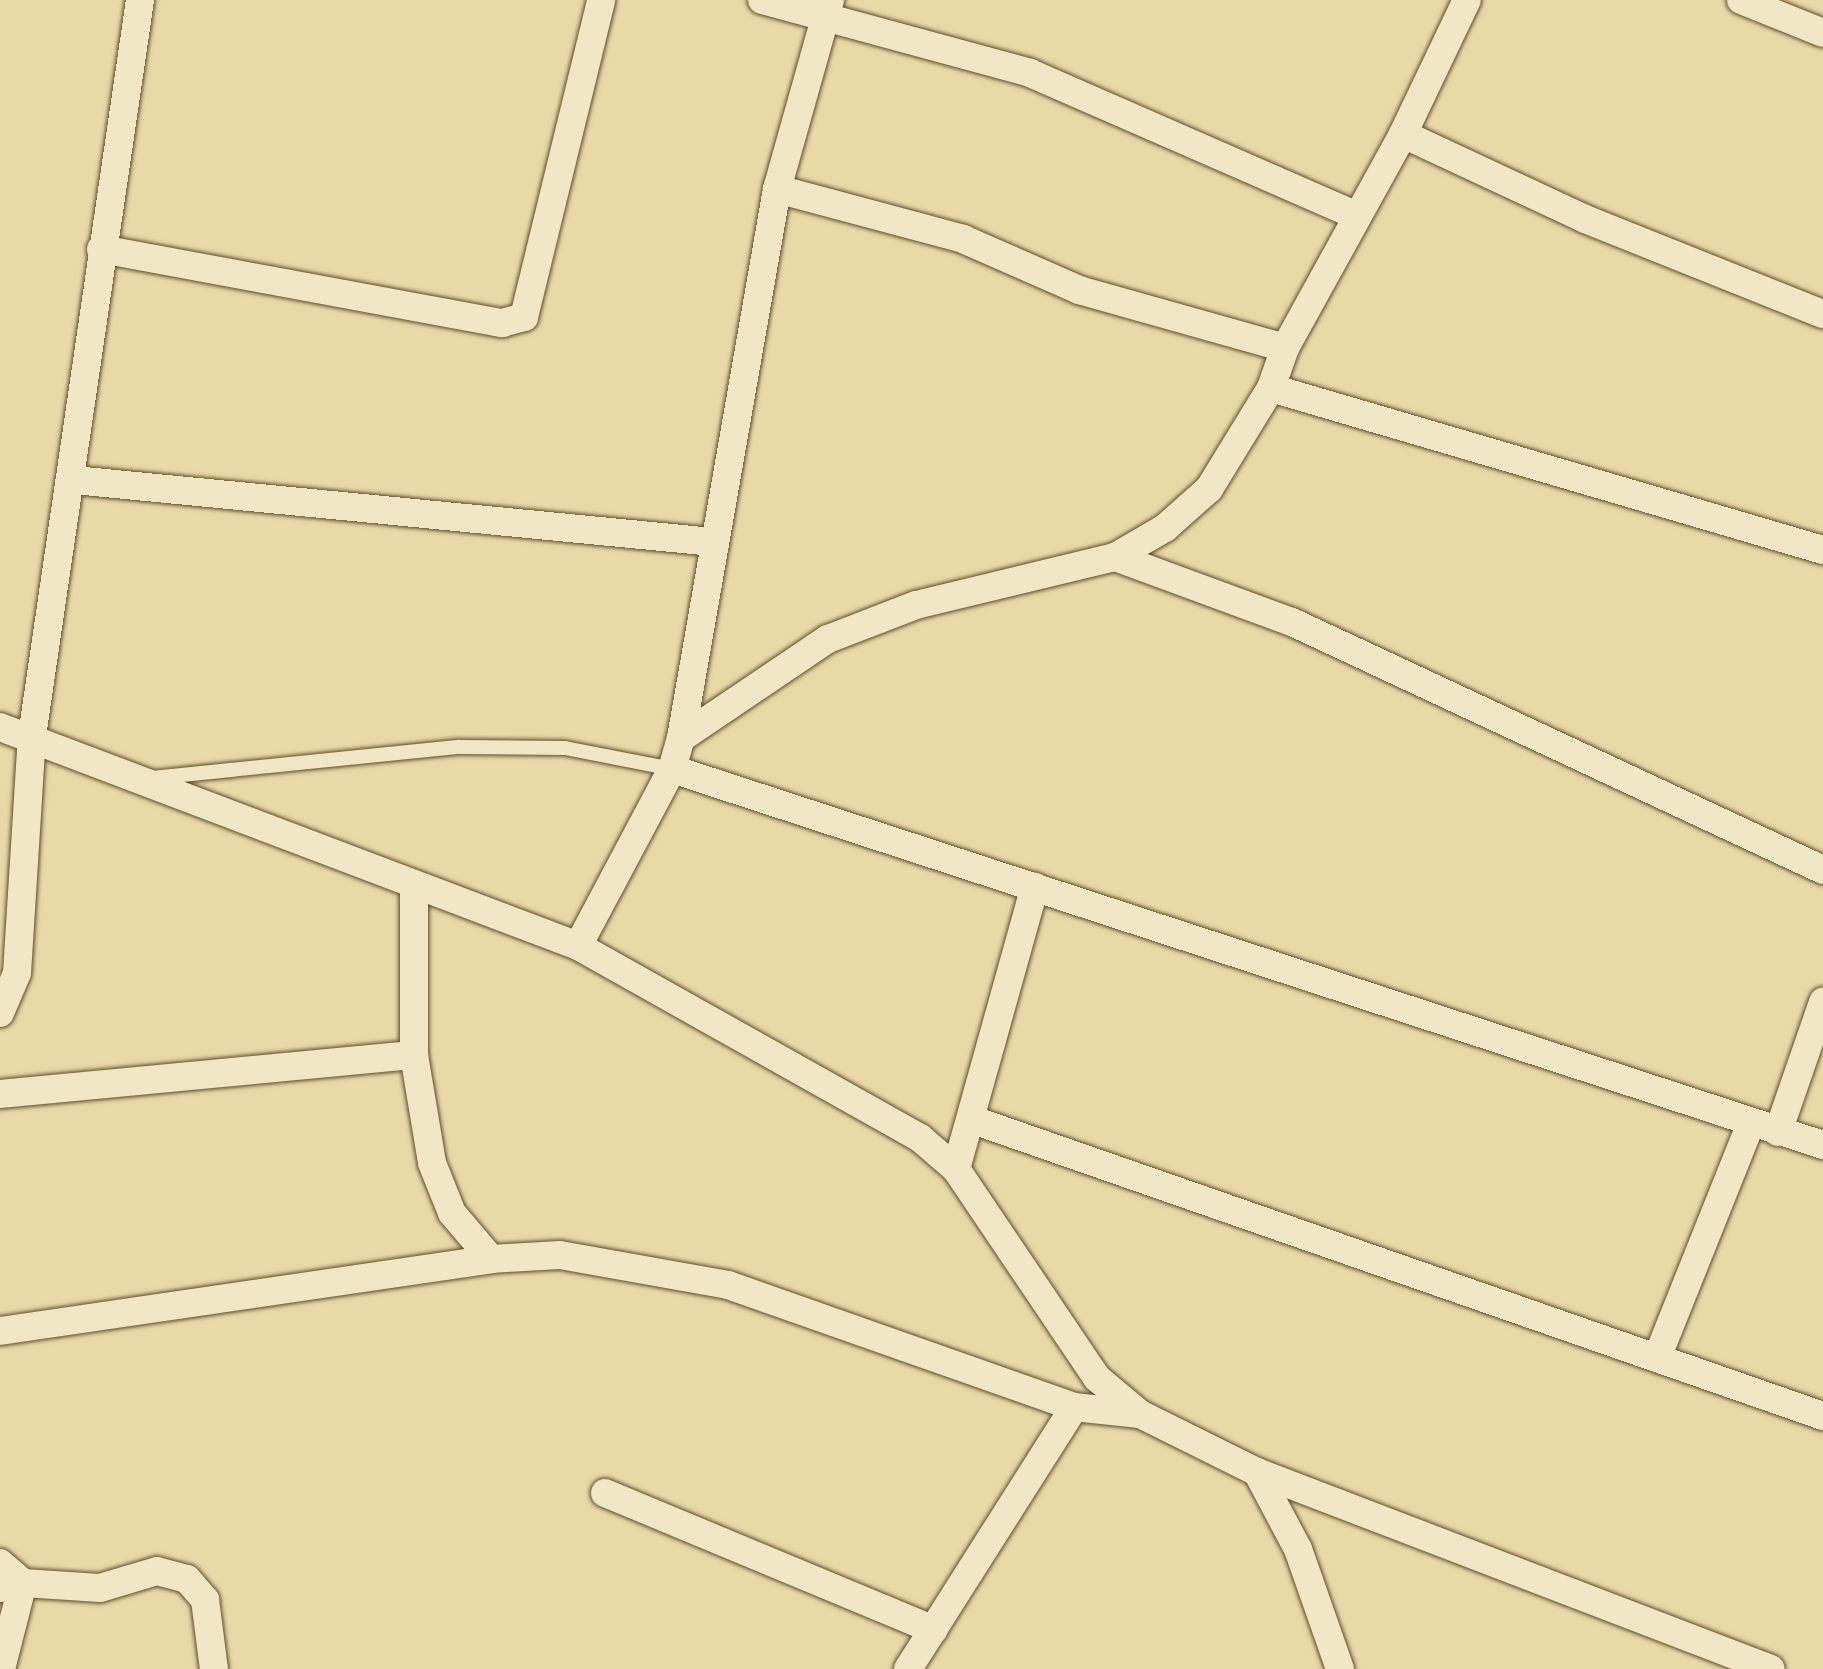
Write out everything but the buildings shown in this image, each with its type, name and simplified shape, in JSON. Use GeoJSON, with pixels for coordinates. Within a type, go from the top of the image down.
{"type":"FeatureCollection","features":[{"type":"Feature","properties":{"kind":"street"},"geometry":{"type":"LineString","coordinates":[[0,1013],[16,973],[32,736],[74,480],[101,249],[140,0]]}},
{"type":"Feature","properties":{"kind":"street"},"geometry":{"type":"LineString","coordinates":[[101,249],[502,323],[524,316],[601,0]]}},
{"type":"Feature","properties":{"kind":"street"},"geometry":{"type":"LineString","coordinates":[[762,0],[828,7],[1030,72],[1357,216]]}},
{"type":"Feature","properties":{"kind":"street"},"geometry":{"type":"LineString","coordinates":[[681,738],[828,639],[916,605],[1115,558],[1165,528],[1209,490],[1272,388],[1285,348],[1403,134],[1467,0]]}},
{"type":"Feature","properties":{"kind":"street"},"geometry":{"type":"LineString","coordinates":[[1741,0],[1823,33]]}},
{"type":"Feature","properties":{"kind":"street"},"geometry":{"type":"LineString","coordinates":[[578,946],[672,769],[681,738],[777,189],[828,7]]}},
{"type":"Feature","properties":{"kind":"street"},"geometry":{"type":"LineString","coordinates":[[1403,134],[1585,219],[1823,314]]}},
{"type":"Feature","properties":{"kind":"street"},"geometry":{"type":"LineString","coordinates":[[777,189],[963,239],[1078,290],[1285,348]]}},
{"type":"Feature","properties":{"kind":"street"},"geometry":{"type":"LineString","coordinates":[[1272,388],[1823,550]]}},
{"type":"Feature","properties":{"kind":"street"},"geometry":{"type":"LineString","coordinates":[[74,480],[713,542]]}},
{"type":"Feature","properties":{"kind":"street"},"geometry":{"type":"LineString","coordinates":[[1115,558],[1292,622],[1823,870]]}},
{"type":"Feature","properties":{"kind":"street"},"geometry":{"type":"LineString","coordinates":[[0,727],[578,946],[920,1138],[956,1169],[1097,1378],[1140,1414],[1256,1472],[1771,1669]]}},
{"type":"Feature","properties":{"kind":"street"},"geometry":{"type":"LineString","coordinates":[[672,769],[1823,1145]]}},
{"type":"Feature","properties":{"kind":"street"},"geometry":{"type":"LineString","coordinates":[[414,886],[414,1055],[432,1163],[452,1214],[491,1259]]}},
{"type":"Feature","properties":{"kind":"street"},"geometry":{"type":"LineString","coordinates":[[956,1169],[973,1120],[1035,888]]}},
{"type":"Feature","properties":{"kind":"street"},"geometry":{"type":"LineString","coordinates":[[1657,1358],[1823,1002]]}},
{"type":"Feature","properties":{"kind":"street"},"geometry":{"type":"LineString","coordinates":[[0,1094],[414,1055]]}},
{"type":"Feature","properties":{"kind":"street"},"geometry":{"type":"LineString","coordinates":[[973,1120],[1823,1416]]}},
{"type":"Feature","properties":{"kind":"street"},"geometry":{"type":"LineString","coordinates":[[0,1331],[491,1259],[560,1255],[728,1286],[1074,1407],[1140,1414]]}},
{"type":"Feature","properties":{"kind":"street"},"geometry":{"type":"LineString","coordinates":[[908,1669],[1074,1407]]}},
{"type":"Feature","properties":{"kind":"street"},"geometry":{"type":"LineString","coordinates":[[1256,1472],[1298,1549],[1340,1669]]}},
{"type":"Feature","properties":{"kind":"street"},"geometry":{"type":"LineString","coordinates":[[605,1493],[934,1630]]}},
{"type":"Feature","properties":{"kind":"street"},"geometry":{"type":"LineString","coordinates":[[0,1563],[12,1585],[1,1669]]}},
{"type":"Feature","properties":{"kind":"street"},"geometry":{"type":"LineString","coordinates":[[12,1585],[100,1588],[157,1571],[187,1579],[205,1600],[214,1669]]}},
{"type":"Feature","properties":{"kind":"lane"},"geometry":{"type":"LineString","coordinates":[[141,778],[460,747],[565,748],[672,769]]}}]}
